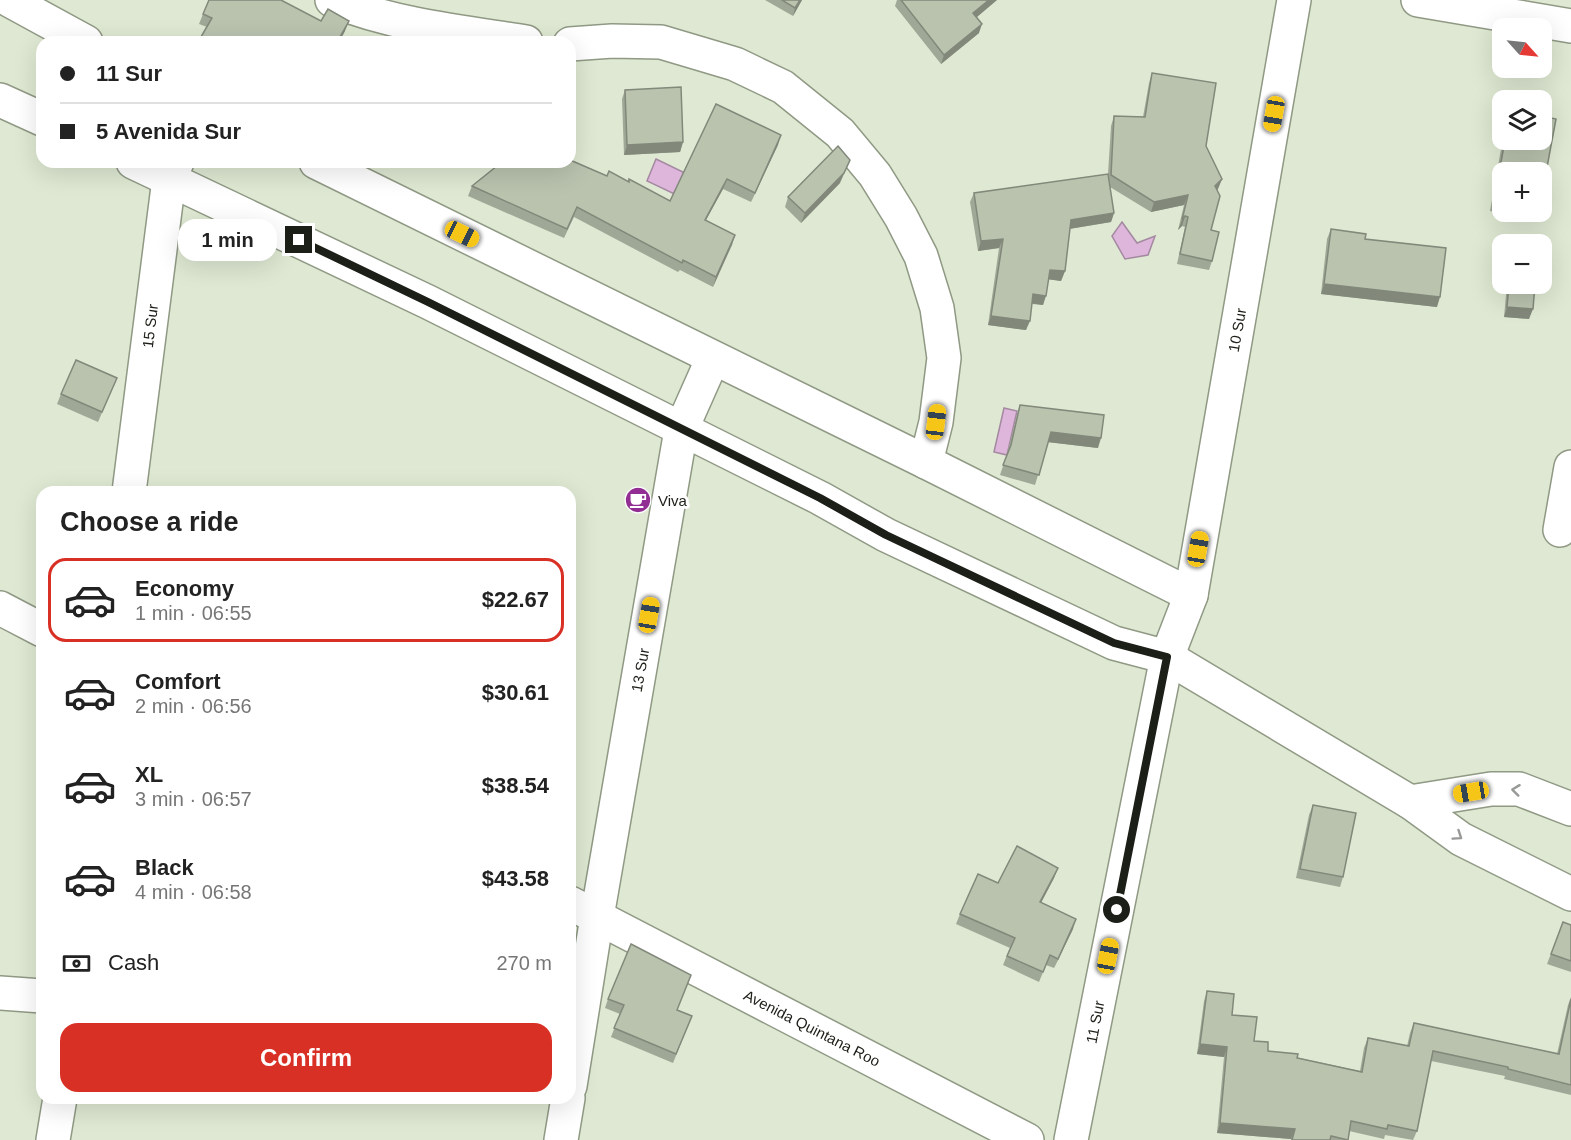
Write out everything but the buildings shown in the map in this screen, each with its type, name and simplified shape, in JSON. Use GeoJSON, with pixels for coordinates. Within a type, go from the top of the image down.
{"type":"FeatureCollection","features":[{"type":"Feature","properties":{"kind":"street"},"geometry":{"type":"LineString","coordinates":[[9,0],[75,36]]}},
{"type":"Feature","properties":{"kind":"street"},"geometry":{"type":"LineString","coordinates":[[332,0],[351,8],[416,25],[487,36]]}},
{"type":"Feature","properties":{"kind":"street","name":"10 Sur"},"geometry":{"type":"LineString","coordinates":[[1167,657],[1191,595],[1294,0]]}},
{"type":"Feature","properties":{"kind":"street"},"geometry":{"type":"LineString","coordinates":[[1418,0],[1571,26]]}},
{"type":"Feature","properties":{"kind":"street"},"geometry":{"type":"LineString","coordinates":[[576,44],[612,41],[661,42],[735,64],[783,87],[840,133],[875,175],[901,217],[921,256],[937,308],[945,358],[936,422],[927,462]]}},
{"type":"Feature","properties":{"kind":"street"},"geometry":{"type":"LineString","coordinates":[[0,100],[36,117]]}},
{"type":"Feature","properties":{"kind":"street"},"geometry":{"type":"LineString","coordinates":[[328,168],[927,462],[1191,595]]}},
{"type":"Feature","properties":{"kind":"street"},"geometry":{"type":"LineString","coordinates":[[173,170],[428,302],[820,498],[886,535],[1114,643],[1167,657],[1410,802],[1461,839],[1571,894]]}},
{"type":"Feature","properties":{"kind":"street","name":"15 Sur"},"geometry":{"type":"LineString","coordinates":[[130,486],[173,170]]}},
{"type":"Feature","properties":{"kind":"street","name":"13 Sur"},"geometry":{"type":"LineString","coordinates":[[576,1010],[583,910],[681,430],[713,358]]}},
{"type":"Feature","properties":{"kind":"street"},"geometry":{"type":"LineString","coordinates":[[1560,530],[1571,467]]}},
{"type":"Feature","properties":{"kind":"street"},"geometry":{"type":"LineString","coordinates":[[0,608],[36,627]]}},
{"type":"Feature","properties":{"kind":"street","name":"11 Sur"},"geometry":{"type":"LineString","coordinates":[[1071,1140],[1167,657]]}},
{"type":"Feature","properties":{"kind":"street"},"geometry":{"type":"LineString","coordinates":[[1410,802],[1491,789],[1520,789],[1571,809]]}},
{"type":"Feature","properties":{"kind":"street","name":"Avenida Quintana Roo"},"geometry":{"type":"LineString","coordinates":[[583,910],[1027,1140]]}},
{"type":"Feature","properties":{"kind":"street"},"geometry":{"type":"LineString","coordinates":[[0,993],[36,996]]}},
{"type":"Feature","properties":{"kind":"street"},"geometry":{"type":"LineString","coordinates":[[53,1140],[59,1104]]}},
{"type":"Feature","properties":{"kind":"street"},"geometry":{"type":"LineString","coordinates":[[561,1140],[567,1104]]}},
{"type":"Feature","properties":{"kind":"shaded area"},"geometry":{"type":"Polygon","coordinates":[[[656,159],[718,189],[708,210],[647,181],[656,159]]]}},
{"type":"Feature","properties":{"kind":"shaded area"},"geometry":{"type":"Polygon","coordinates":[[[1122,222],[1137,243],[1155,236],[1148,255],[1125,259],[1112,236],[1122,222]]]}},
{"type":"Feature","properties":{"kind":"shaded area"},"geometry":{"type":"Polygon","coordinates":[[[1004,408],[1017,411],[1007,455],[994,452],[1004,408]]]}},
{"type":"Feature","properties":{"kind":"place","name":"Viva"},"geometry":{"type":"Point","coordinates":[638,500]}},
{"type":"Feature","properties":{"kind":"route"},"geometry":{"type":"LineString","coordinates":[[299,240],[820,498],[886,535],[1114,643],[1167,657],[1117,910]]}}]}
